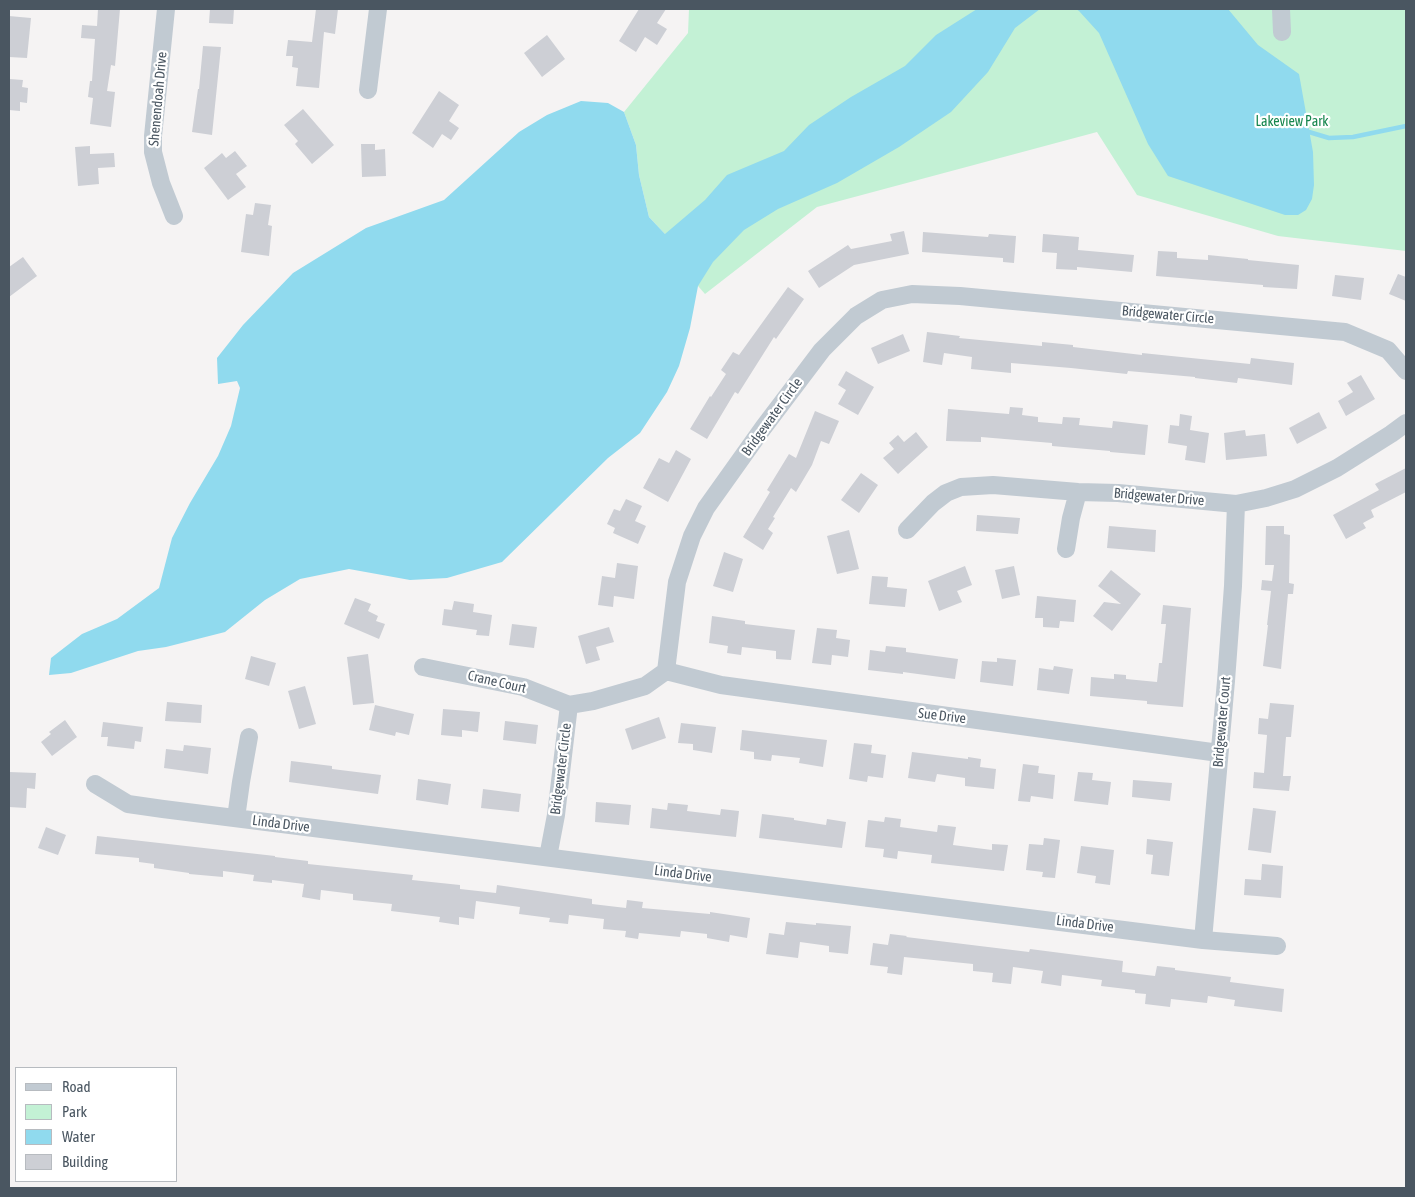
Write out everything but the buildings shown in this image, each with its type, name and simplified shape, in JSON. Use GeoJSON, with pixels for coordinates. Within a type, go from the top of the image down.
{"type":"FeatureCollection","features":[{"type":"Feature","properties":{"kind":"street","name":"Shenendoah Drive"},"geometry":{"type":"LineString","coordinates":[[166,9],[153,152],[161,183],[174,216]]}},
{"type":"Feature","properties":{"kind":"street"},"geometry":{"type":"LineString","coordinates":[[368,90],[378,9]]}},
{"type":"Feature","properties":{"kind":"street"},"geometry":{"type":"LineString","coordinates":[[1281,9],[1282,32]]}},
{"type":"Feature","properties":{"kind":"street","name":"Bridgewater Circle"},"geometry":{"type":"LineString","coordinates":[[548,857],[556,815],[569,705],[593,701],[645,686],[666,672],[677,582],[692,536],[706,508],[822,350],[856,316],[868,307],[882,300],[912,294],[960,296],[1345,332],[1388,350],[1406,371]]}},
{"type":"Feature","properties":{"kind":"street","name":"Bridgewater Drive"},"geometry":{"type":"LineString","coordinates":[[907,530],[933,503],[961,487],[992,485],[1078,492],[1118,493],[1236,504],[1266,498],[1295,489],[1337,468],[1406,423]]}},
{"type":"Feature","properties":{"kind":"street"},"geometry":{"type":"LineString","coordinates":[[1066,549],[1078,492]]}},
{"type":"Feature","properties":{"kind":"street","name":"Bridgewater Court"},"geometry":{"type":"LineString","coordinates":[[1203,940],[1229,643],[1236,504]]}},
{"type":"Feature","properties":{"kind":"street","name":"Crane Court"},"geometry":{"type":"LineString","coordinates":[[423,667],[523,686],[569,705]]}},
{"type":"Feature","properties":{"kind":"street","name":"Sue Drive"},"geometry":{"type":"LineString","coordinates":[[666,672],[721,685],[1219,753]]}},
{"type":"Feature","properties":{"kind":"street"},"geometry":{"type":"LineString","coordinates":[[236,818],[249,737]]}},
{"type":"Feature","properties":{"kind":"street","name":"Linda Drive"},"geometry":{"type":"LineString","coordinates":[[95,784],[128,804],[1203,940],[1277,946]]}},
{"type":"Feature","properties":{"kind":"green space","name":"Lakeview Park"},"geometry":{"type":"Polygon","coordinates":[[[689,9],[1406,9],[1406,251],[1278,236],[1137,195],[1097,132],[817,207],[705,294],[665,234],[649,217],[639,175],[636,145],[624,112],[688,33],[689,9]]]}},
{"type":"Feature","properties":{"kind":"water"},"geometry":{"type":"Polygon","coordinates":[[[977,9],[1040,9],[1015,28],[988,72],[951,112],[899,147],[837,183],[778,209],[744,230],[713,262],[698,286],[690,328],[679,366],[667,392],[640,433],[608,458],[502,562],[447,578],[410,580],[349,569],[300,579],[265,600],[225,632],[166,647],[138,651],[71,673],[49,675],[51,658],[82,634],[117,619],[159,588],[172,538],[218,456],[231,426],[240,388],[237,381],[218,384],[217,358],[243,325],[293,273],[366,228],[444,200],[519,132],[547,115],[581,101],[608,103],[624,112],[636,145],[639,175],[649,217],[665,234],[705,200],[727,175],[784,151],[809,125],[851,97],[905,66],[936,35],[977,9]]]}},
{"type":"Feature","properties":{"kind":"water"},"geometry":{"type":"Polygon","coordinates":[[[1076,9],[1228,9],[1258,45],[1299,74],[1313,152],[1314,185],[1312,199],[1306,210],[1298,215],[1285,215],[1168,176],[1148,144],[1099,33],[1076,9]]]}},
{"type":"Feature","properties":{"kind":"waterway"},"geometry":{"type":"LineString","coordinates":[[1309,132],[1329,138],[1353,137],[1406,126]]}}]}
